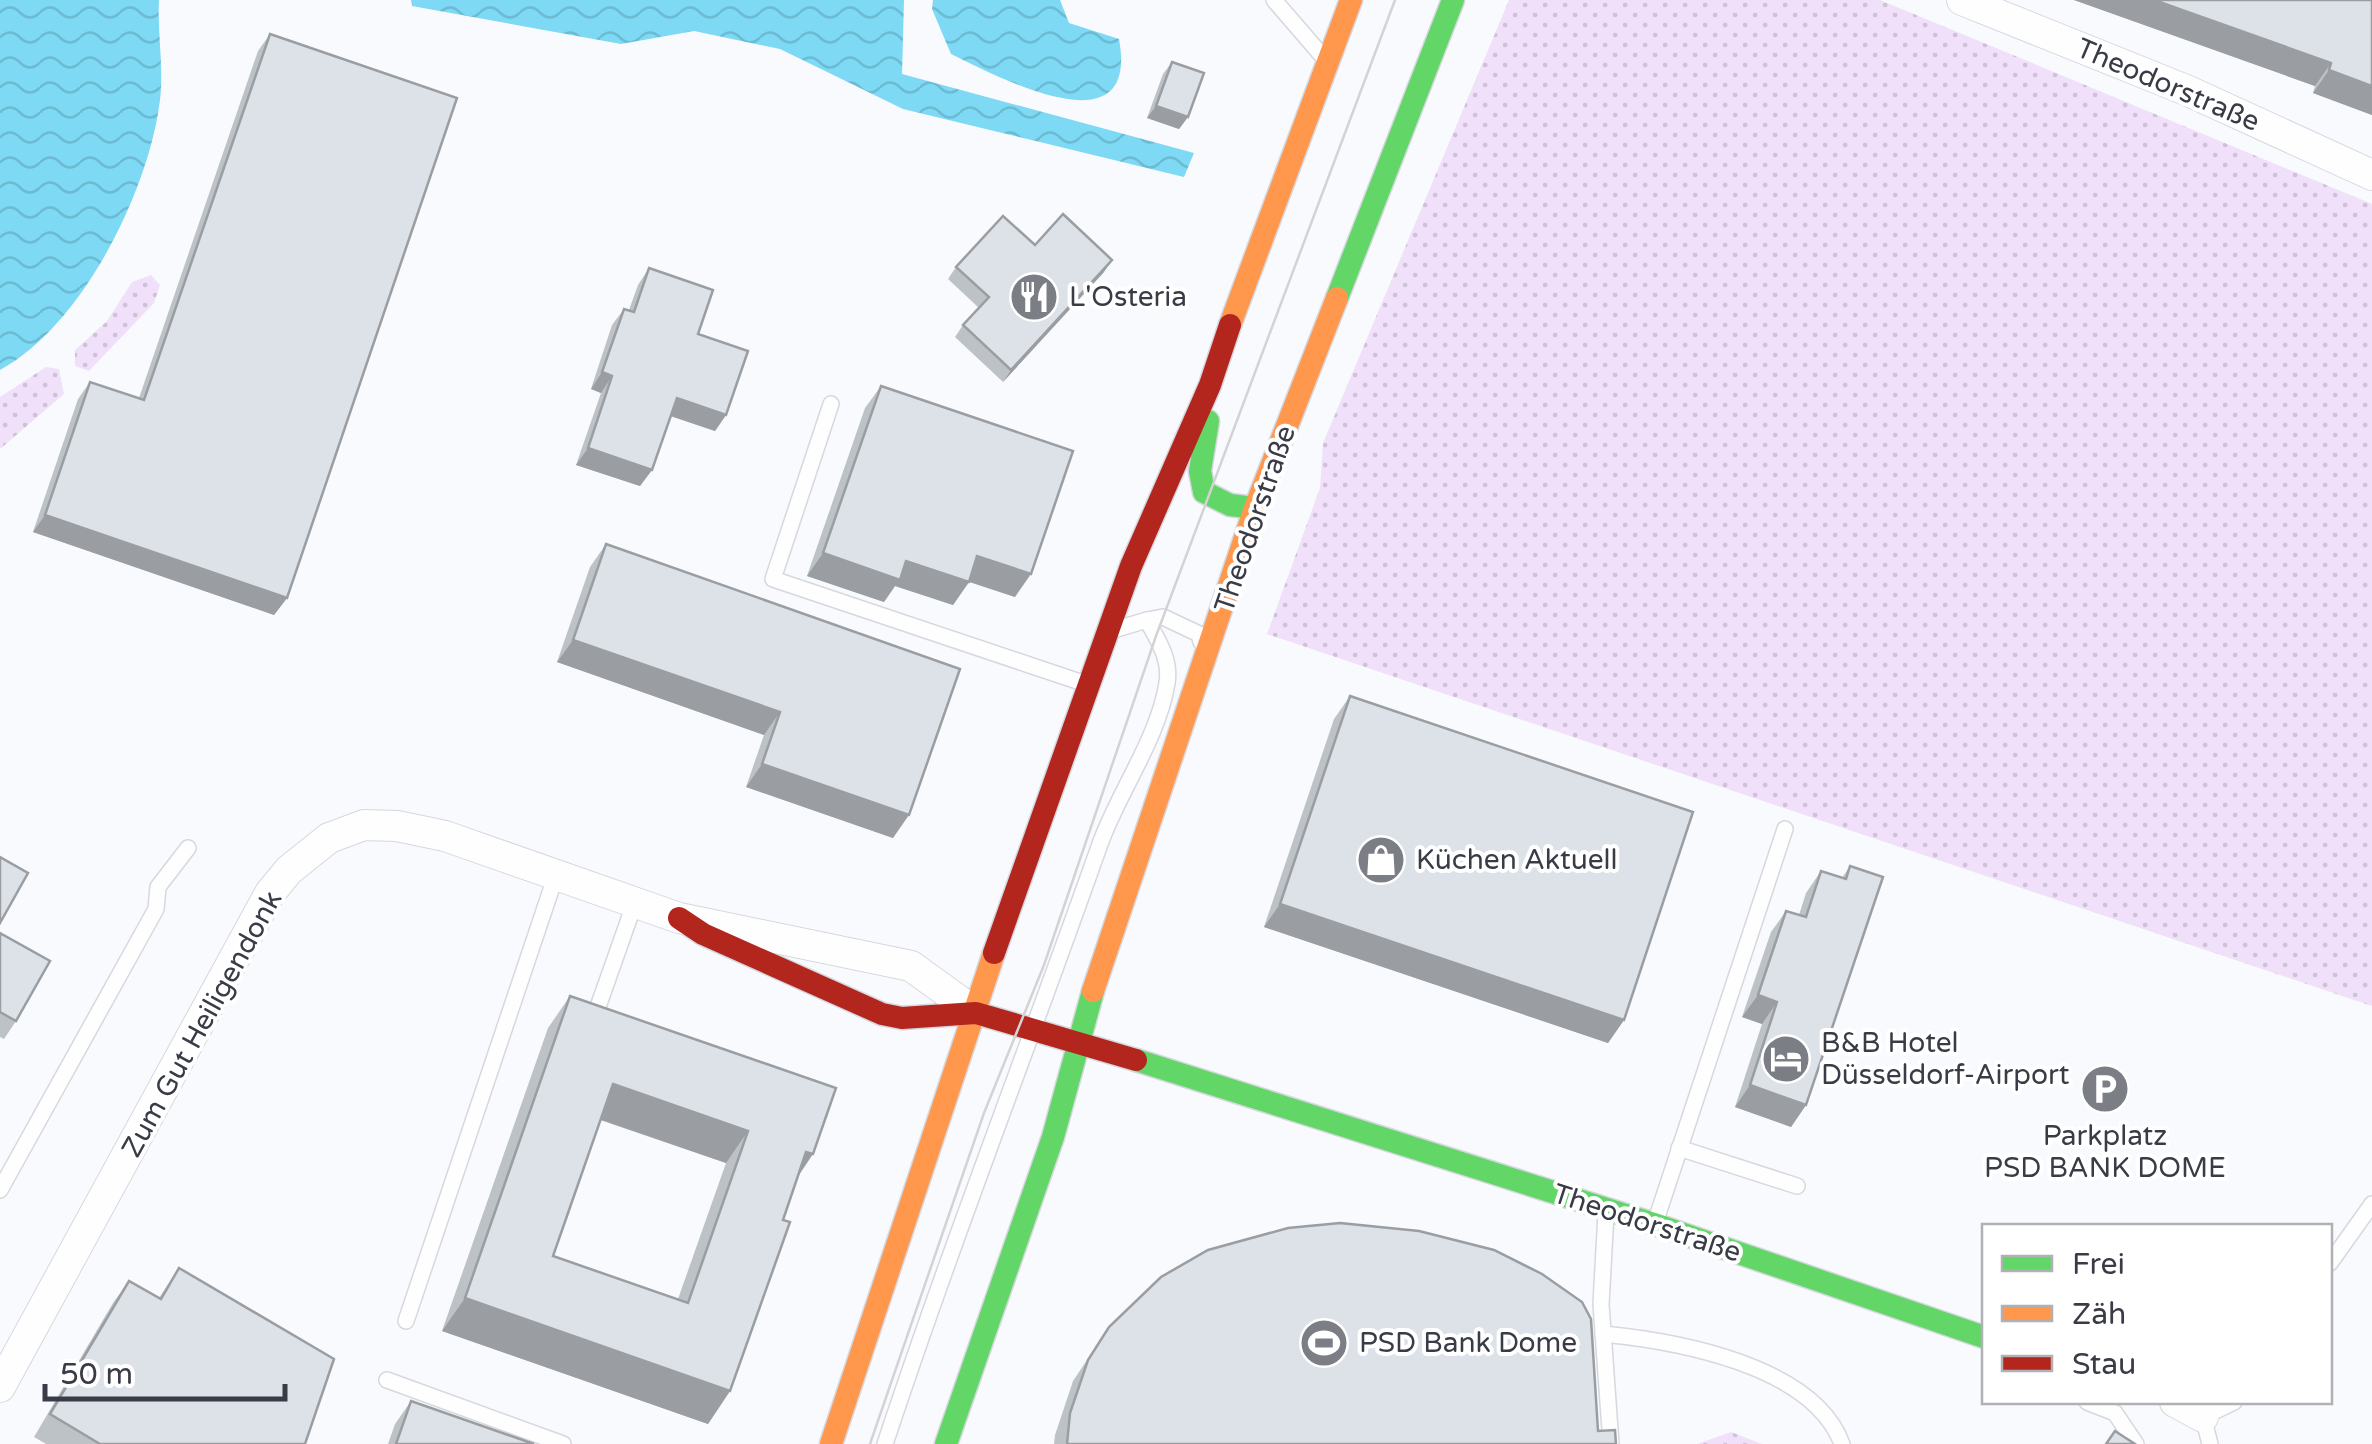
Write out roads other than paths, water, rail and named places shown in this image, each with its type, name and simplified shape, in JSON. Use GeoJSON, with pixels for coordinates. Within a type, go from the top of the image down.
{"type":"FeatureCollection","features":[{"type":"Feature","properties":{"kind":"main road"},"geometry":{"type":"LineString","coordinates":[[830,1444],[943,1098],[1108,632],[1168,472],[1210,385],[1270,209],[1350,0]]}},
{"type":"Feature","properties":{"kind":"main road","name":"Theodorstraße"},"geometry":{"type":"LineString","coordinates":[[946,1444],[1053,1137],[1096,982],[1255,508],[1453,0]]}},
{"type":"Feature","properties":{"kind":"main road"},"geometry":{"type":"LineString","coordinates":[[1210,385],[1207,434],[1198,468],[1202,489],[1219,505],[1255,508]]}},
{"type":"Feature","properties":{"kind":"main road","name":"Zum Gut Heiligendonk"},"geometry":{"type":"LineString","coordinates":[[679,918],[703,934],[882,1014],[902,1018],[976,1013]]}},
{"type":"Feature","properties":{"kind":"main road","name":"Theodorstraße"},"geometry":{"type":"LineString","coordinates":[[976,1013],[1148,1063],[1654,1224],[1982,1335]]}},
{"type":"Feature","properties":{"kind":"street","name":"Theodorstraße"},"geometry":{"type":"LineString","coordinates":[[1981,4],[2186,90],[2372,175]]}},
{"type":"Feature","properties":{"kind":"street","name":"Zum Gut Heiligendonk"},"geometry":{"type":"LineString","coordinates":[[0,1388],[270,893],[289,870],[330,838],[364,825],[444,836],[679,918],[911,966],[976,1013]]}},
{"type":"Feature","properties":{"kind":"street"},"geometry":{"type":"LineString","coordinates":[[2178,1404],[2207,1431]]}},
{"type":"Feature","properties":{"kind":"lane"},"geometry":{"type":"LineString","coordinates":[[1274,0],[1328,62]]}},
{"type":"Feature","properties":{"kind":"lane"},"geometry":{"type":"LineString","coordinates":[[831,404],[773,579],[1090,685]]}},
{"type":"Feature","properties":{"kind":"lane"},"geometry":{"type":"LineString","coordinates":[[885,1444],[1030,1030],[1114,804],[1157,716],[1168,682],[1166,653],[1146,620]]}},
{"type":"Feature","properties":{"kind":"lane"},"geometry":{"type":"LineString","coordinates":[[1108,632],[1146,620],[1177,621],[1200,634],[1204,666]]}},
{"type":"Feature","properties":{"kind":"lane"},"geometry":{"type":"LineString","coordinates":[[1654,1224],[1784,829]]}},
{"type":"Feature","properties":{"kind":"lane"},"geometry":{"type":"LineString","coordinates":[[0,1190],[156,909],[158,887],[188,848]]}},
{"type":"Feature","properties":{"kind":"lane"},"geometry":{"type":"LineString","coordinates":[[406,1321],[556,874]]}},
{"type":"Feature","properties":{"kind":"lane"},"geometry":{"type":"LineString","coordinates":[[589,1033],[635,902]]}},
{"type":"Feature","properties":{"kind":"lane"},"geometry":{"type":"LineString","coordinates":[[1679,1148],[1797,1186]]}},
{"type":"Feature","properties":{"kind":"lane"},"geometry":{"type":"LineString","coordinates":[[2332,1260],[2372,1204]]}},
{"type":"Feature","properties":{"kind":"lane"},"geometry":{"type":"LineString","coordinates":[[1606,1209],[1603,1334],[1611,1444]]}},
{"type":"Feature","properties":{"kind":"lane"},"geometry":{"type":"LineString","coordinates":[[1603,1334],[1668,1340],[1772,1376],[1809,1398],[1827,1416],[1842,1444]]}},
{"type":"Feature","properties":{"kind":"lane"},"geometry":{"type":"LineString","coordinates":[[388,1380],[563,1444]]}},
{"type":"Feature","properties":{"kind":"lane"},"geometry":{"type":"LineString","coordinates":[[2091,1404],[2115,1413],[2136,1444]]}},
{"type":"Feature","properties":{"kind":"lane"},"geometry":{"type":"LineString","coordinates":[[2207,1431],[2232,1404]]}},
{"type":"Feature","properties":{"kind":"water"},"geometry":{"type":"Polygon","coordinates":[[[0,0],[159,0],[161,80],[152,142],[124,218],[105,255],[57,323],[30,350],[0,370],[0,0]]]}},
{"type":"Feature","properties":{"kind":"water"},"geometry":{"type":"Polygon","coordinates":[[[411,0],[904,0],[902,74],[1194,153],[1184,177],[903,109],[780,49],[694,31],[621,44],[412,6],[411,0]]]}},
{"type":"Feature","properties":{"kind":"water"},"geometry":{"type":"Polygon","coordinates":[[[933,0],[1060,0],[1069,23],[1119,39],[1120,73],[1108,93],[1087,100],[1060,98],[1030,89],[951,54],[932,9],[933,0]]]}},
{"type":"Feature","properties":{"kind":"tram line"},"geometry":{"type":"LineString","coordinates":[[870,1444],[984,1113],[1044,965],[1156,636],[1395,0]]}},
{"type":"Feature","properties":{"kind":"place","name":"L'Osteria"},"geometry":{"type":"Point","coordinates":[1034,297]}},
{"type":"Feature","properties":{"kind":"place","name":"Küchen Aktuell"},"geometry":{"type":"Point","coordinates":[1381,860]}},
{"type":"Feature","properties":{"kind":"place","name":"B&B Hotel Düsseldorf-Airport"},"geometry":{"type":"Point","coordinates":[1786,1059]}},
{"type":"Feature","properties":{"kind":"place","name":"Parkplatz PSD BANK DOME"},"geometry":{"type":"Point","coordinates":[2105,1089]}},
{"type":"Feature","properties":{"kind":"place","name":"PSD Bank Dome"},"geometry":{"type":"Point","coordinates":[1324,1343]}}]}
